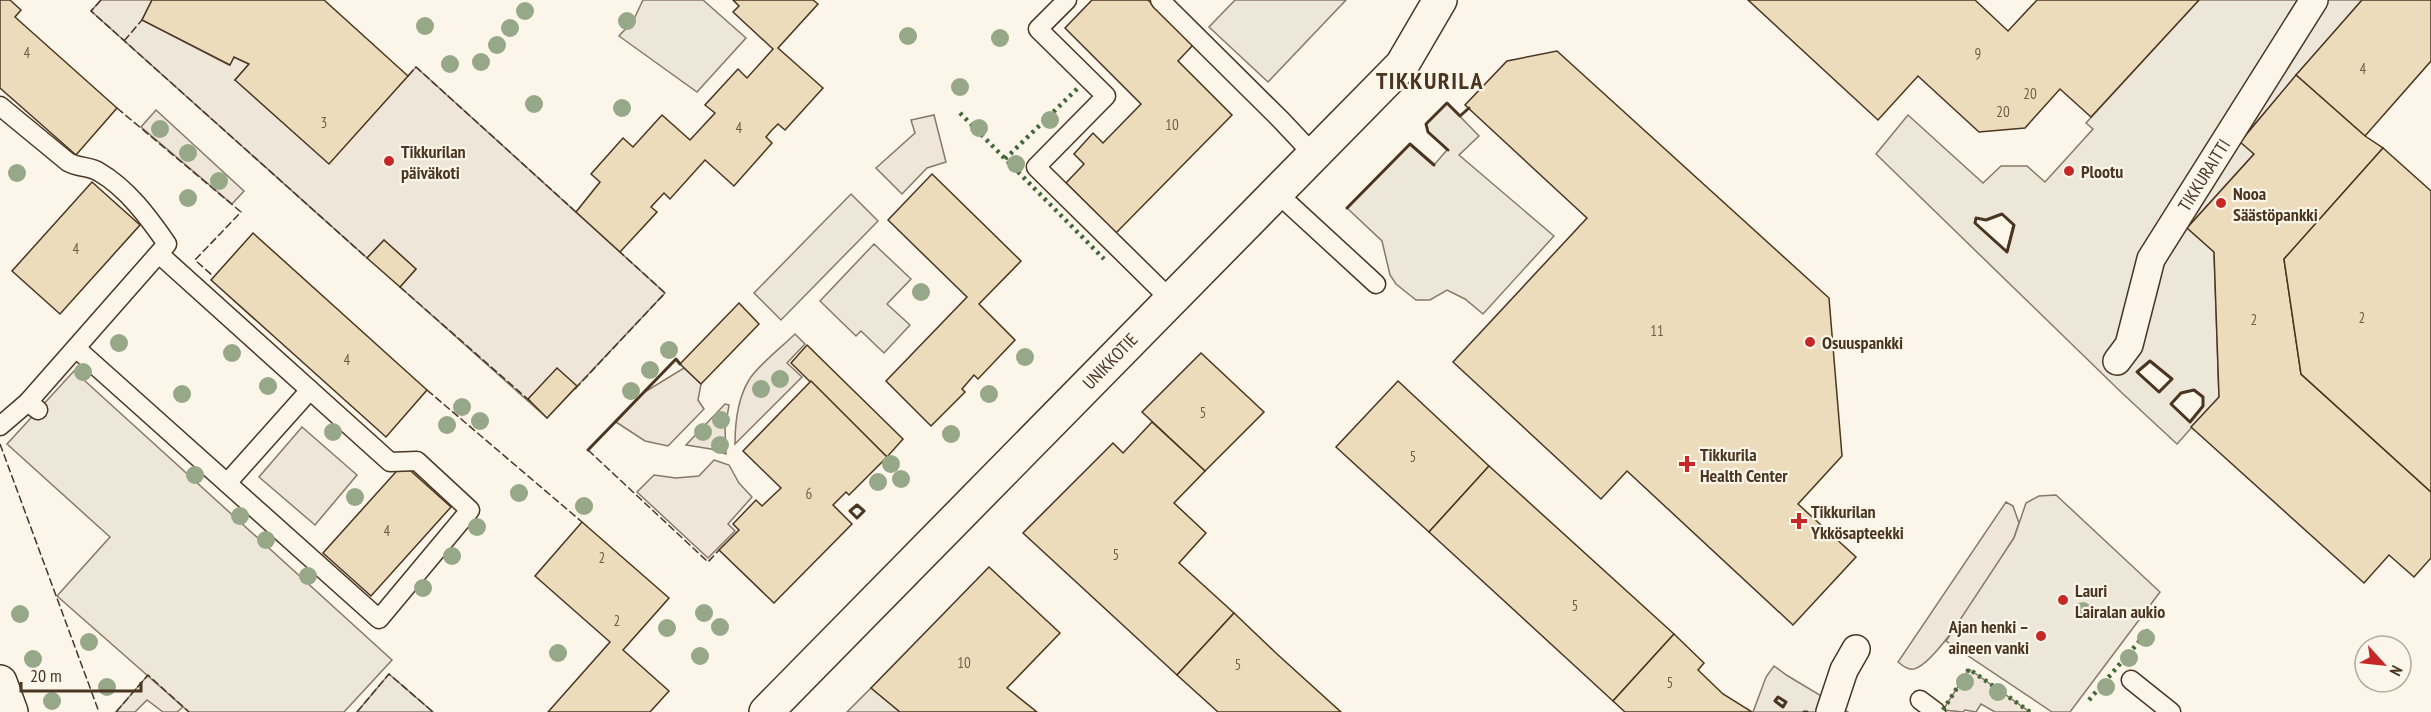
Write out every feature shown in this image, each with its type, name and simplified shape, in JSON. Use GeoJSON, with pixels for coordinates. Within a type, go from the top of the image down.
{"type":"FeatureCollection","features":[{"type":"Feature","properties":{"kind":"street","name":"UNIKKOTIE"},"geometry":{"type":"LineString","coordinates":[[766,712],[1402,65],[1440,0]]}},
{"type":"Feature","properties":{"kind":"street","name":"TIKKURAITTI"},"geometry":{"type":"LineString","coordinates":[[2117,361],[2129,345],[2151,259],[2314,0]]}},
{"type":"Feature","properties":{"kind":"street"},"geometry":{"type":"LineString","coordinates":[[1830,712],[1844,670],[1856,649]]}},
{"type":"Feature","properties":{"kind":"street"},"geometry":{"type":"LineString","coordinates":[[0,682],[11,712]]}},
{"type":"Feature","properties":{"kind":"lane"},"geometry":{"type":"LineString","coordinates":[[1067,0],[1038,29],[1106,96],[1036,167],[1170,299]]}},
{"type":"Feature","properties":{"kind":"lane"},"geometry":{"type":"LineString","coordinates":[[1160,0],[1313,154]]}},
{"type":"Feature","properties":{"kind":"lane"},"geometry":{"type":"LineString","coordinates":[[0,106],[77,168],[98,171],[141,207],[167,244],[77,349],[33,406],[0,426]]}},
{"type":"Feature","properties":{"kind":"lane"},"geometry":{"type":"LineString","coordinates":[[1276,192],[1376,284]]}},
{"type":"Feature","properties":{"kind":"lane"},"geometry":{"type":"LineString","coordinates":[[77,349],[379,619],[470,510],[417,461],[390,462],[159,254]]}},
{"type":"Feature","properties":{"kind":"lane"},"geometry":{"type":"LineString","coordinates":[[227,483],[310,390]]}},
{"type":"Feature","properties":{"kind":"lane"},"geometry":{"type":"LineString","coordinates":[[2131,680],[2171,712]]}},
{"type":"Feature","properties":{"kind":"lane"},"geometry":{"type":"LineString","coordinates":[[1920,700],[1936,712]]}},
{"type":"Feature","properties":{"kind":"shaded area","name":"Tikkurilan päiväkoti"},"geometry":{"type":"Polygon","coordinates":[[[101,0],[152,0],[142,20],[229,65],[234,57],[249,64],[235,80],[408,76],[416,67],[665,293],[547,418],[400,287],[416,269],[384,240],[367,258],[91,11],[101,0]]]}},
{"type":"Feature","properties":{"kind":"shaded area"},"geometry":{"type":"Polygon","coordinates":[[[643,0],[703,0],[746,38],[697,92],[619,36],[633,21],[643,0]]]}},
{"type":"Feature","properties":{"kind":"shaded area"},"geometry":{"type":"Polygon","coordinates":[[[1235,0],[1346,0],[1268,82],[1209,27],[1235,0]]]}},
{"type":"Feature","properties":{"kind":"shaded area"},"geometry":{"type":"Polygon","coordinates":[[[2199,0],[2362,0],[2240,141],[2254,154],[2187,228],[2214,252],[2219,397],[2177,444],[1876,154],[1908,115],[1983,183],[2001,166],[2027,166],[2045,182],[2093,129],[2086,123],[2199,0]],[[2002,214],[1986,220],[1976,218],[1975,223],[2007,251],[2013,225],[2002,214]],[[2149,361],[2138,372],[2160,392],[2172,379],[2149,361]],[[2193,390],[2181,393],[2171,404],[2190,422],[2203,406],[2203,397],[2193,390]]]}},
{"type":"Feature","properties":{"kind":"shaded area"},"geometry":{"type":"Polygon","coordinates":[[[1447,103],[1479,136],[1459,155],[1554,236],[1483,314],[1465,299],[1447,290],[1430,300],[1416,300],[1396,284],[1390,275],[1382,241],[1347,208],[1410,144],[1434,165],[1447,150],[1428,132],[1426,124],[1447,103]]]}},
{"type":"Feature","properties":{"kind":"shaded area"},"geometry":{"type":"Polygon","coordinates":[[[156,110],[244,191],[232,204],[141,127],[156,110]]]}},
{"type":"Feature","properties":{"kind":"shaded area"},"geometry":{"type":"Polygon","coordinates":[[[934,115],[946,162],[927,168],[902,194],[876,168],[915,133],[911,120],[934,115]]]}},
{"type":"Feature","properties":{"kind":"shaded area"},"geometry":{"type":"Polygon","coordinates":[[[851,194],[878,221],[781,320],[754,293],[851,194]]]}},
{"type":"Feature","properties":{"kind":"shaded area"},"geometry":{"type":"Polygon","coordinates":[[[874,244],[911,279],[887,304],[910,325],[884,353],[861,331],[856,336],[820,301],[874,244]]]}},
{"type":"Feature","properties":{"kind":"shaded area"},"geometry":{"type":"Polygon","coordinates":[[[795,334],[805,344],[787,363],[802,377],[735,444],[738,411],[749,380],[763,363],[795,334]]]}},
{"type":"Feature","properties":{"kind":"shaded area"},"geometry":{"type":"Polygon","coordinates":[[[684,368],[701,384],[698,400],[704,409],[668,446],[645,441],[616,422],[643,393],[684,368]]]}},
{"type":"Feature","properties":{"kind":"shaded area"},"geometry":{"type":"Polygon","coordinates":[[[74,371],[392,660],[344,712],[189,712],[57,596],[110,537],[7,444],[74,371]]]}},
{"type":"Feature","properties":{"kind":"shaded area"},"geometry":{"type":"Polygon","coordinates":[[[725,404],[729,405],[725,429],[726,454],[686,445],[725,404]]]}},
{"type":"Feature","properties":{"kind":"shaded area"},"geometry":{"type":"Polygon","coordinates":[[[302,427],[357,475],[315,525],[259,477],[302,427]]]}},
{"type":"Feature","properties":{"kind":"shaded area"},"geometry":{"type":"Polygon","coordinates":[[[714,460],[729,465],[739,483],[752,497],[728,524],[735,531],[708,558],[637,492],[654,475],[676,478],[699,476],[714,460]]]}},
{"type":"Feature","properties":{"kind":"shaded area","name":"Lauri Lairalan aukio"},"geometry":{"type":"Polygon","coordinates":[[[2056,495],[2160,592],[2070,712],[2052,712],[1946,641],[2014,538],[2026,503],[2039,496],[2056,495]]]}},
{"type":"Feature","properties":{"kind":"shaded area"},"geometry":{"type":"Polygon","coordinates":[[[2006,502],[2013,506],[2019,523],[2014,538],[1967,610],[1938,649],[1925,663],[1914,669],[1904,666],[1898,662],[2006,502]]]}},
{"type":"Feature","properties":{"kind":"shaded area"},"geometry":{"type":"Polygon","coordinates":[[[1774,666],[1848,712],[1753,712],[1766,677],[1774,666]]]}},
{"type":"Feature","properties":{"kind":"shaded area"},"geometry":{"type":"Polygon","coordinates":[[[1969,669],[2030,712],[1995,712],[1981,704],[1976,712],[1943,710],[1969,669]]]}},
{"type":"Feature","properties":{"kind":"shaded area"},"geometry":{"type":"Polygon","coordinates":[[[389,674],[433,712],[357,712],[389,674]]]}},
{"type":"Feature","properties":{"kind":"shaded area"},"geometry":{"type":"Polygon","coordinates":[[[148,675],[183,707],[177,712],[163,712],[147,700],[135,712],[116,712],[148,675]]]}},
{"type":"Feature","properties":{"kind":"shaded area"},"geometry":{"type":"Polygon","coordinates":[[[871,688],[900,712],[847,712],[871,688]]]}},
{"type":"Feature","properties":{"kind":"building"},"geometry":{"type":"Polygon","coordinates":[[[0,0],[10,0],[21,10],[15,17],[117,108],[76,155],[0,88],[0,0]]]}},
{"type":"Feature","properties":{"kind":"building"},"geometry":{"type":"Polygon","coordinates":[[[152,0],[324,0],[408,76],[329,164],[235,80],[249,64],[234,57],[230,65],[142,20],[152,0]]]}},
{"type":"Feature","properties":{"kind":"building"},"geometry":{"type":"Polygon","coordinates":[[[733,0],[813,0],[818,4],[778,48],[823,88],[785,130],[778,124],[771,131],[766,137],[772,143],[734,186],[705,160],[670,199],[664,193],[651,207],[657,212],[620,252],[576,212],[600,182],[591,174],[623,138],[633,147],[662,115],[690,140],[715,113],[705,105],[738,69],[747,78],[773,49],[733,12],[739,6],[733,0]]]}},
{"type":"Feature","properties":{"kind":"building"},"geometry":{"type":"Polygon","coordinates":[[[1092,0],[1148,0],[1193,45],[1178,61],[1232,115],[1116,233],[1066,183],[1084,164],[1074,154],[1093,133],[1103,143],[1141,104],[1065,28],[1092,0]]]}},
{"type":"Feature","properties":{"kind":"building"},"geometry":{"type":"Polygon","coordinates":[[[1748,0],[1975,0],[2008,31],[2037,0],[2199,0],[2091,117],[2060,89],[2025,128],[1979,132],[1918,76],[1878,120],[1748,0]]]}},
{"type":"Feature","properties":{"kind":"building"},"geometry":{"type":"Polygon","coordinates":[[[2362,0],[2431,0],[2431,61],[2365,136],[2296,75],[2362,0]]]}},
{"type":"Feature","properties":{"kind":"building"},"geometry":{"type":"Polygon","coordinates":[[[1557,51],[1829,298],[1842,456],[1798,504],[1856,557],[1793,625],[1627,471],[1601,499],[1453,362],[1587,218],[1465,105],[1507,61],[1557,51]]]}},
{"type":"Feature","properties":{"kind":"building"},"geometry":{"type":"Polygon","coordinates":[[[2296,75],[2365,136],[2383,148],[2284,259],[2301,374],[2431,492],[2431,558],[2414,577],[2389,555],[2364,583],[2191,427],[2219,397],[2214,252],[2187,228],[2254,154],[2240,142],[2296,75]]]}},
{"type":"Feature","properties":{"kind":"building"},"geometry":{"type":"Polygon","coordinates":[[[2383,148],[2431,191],[2431,492],[2301,374],[2284,259],[2383,148]]]}},
{"type":"Feature","properties":{"kind":"building"},"geometry":{"type":"Polygon","coordinates":[[[932,174],[1021,261],[979,304],[1015,340],[978,379],[974,375],[962,389],[965,392],[931,426],[886,381],[967,297],[888,220],[932,174]]]}},
{"type":"Feature","properties":{"kind":"building"},"geometry":{"type":"Polygon","coordinates":[[[92,182],[140,225],[60,314],[12,271],[92,182]]]}},
{"type":"Feature","properties":{"kind":"building"},"geometry":{"type":"Polygon","coordinates":[[[253,233],[427,390],[386,437],[211,280],[253,233]]]}},
{"type":"Feature","properties":{"kind":"building"},"geometry":{"type":"Polygon","coordinates":[[[384,240],[416,269],[400,287],[367,258],[384,240]]]}},
{"type":"Feature","properties":{"kind":"building"},"geometry":{"type":"Polygon","coordinates":[[[739,303],[759,324],[701,384],[680,364],[739,303]]]}},
{"type":"Feature","properties":{"kind":"building"},"geometry":{"type":"Polygon","coordinates":[[[807,345],[903,439],[887,457],[791,363],[807,345]]]}},
{"type":"Feature","properties":{"kind":"building"},"geometry":{"type":"Polygon","coordinates":[[[1201,353],[1264,412],[1205,471],[1142,412],[1201,353]]]}},
{"type":"Feature","properties":{"kind":"building"},"geometry":{"type":"Polygon","coordinates":[[[557,368],[577,386],[547,418],[528,399],[557,368]]]}},
{"type":"Feature","properties":{"kind":"building"},"geometry":{"type":"Polygon","coordinates":[[[811,381],[887,457],[849,495],[846,492],[833,505],[852,524],[774,603],[719,550],[739,530],[733,524],[756,500],[762,506],[781,488],[743,451],[811,381]]]}},
{"type":"Feature","properties":{"kind":"building"},"geometry":{"type":"Polygon","coordinates":[[[1398,381],[1489,466],[1429,532],[1336,447],[1398,381]]]}},
{"type":"Feature","properties":{"kind":"building"},"geometry":{"type":"Polygon","coordinates":[[[1152,422],[1205,471],[1174,503],[1206,533],[1179,563],[1234,613],[1177,675],[1023,533],[1113,443],[1123,453],[1152,422]]]}},
{"type":"Feature","properties":{"kind":"building"},"geometry":{"type":"Polygon","coordinates":[[[403,464],[451,507],[371,596],[323,553],[403,464]]]}},
{"type":"Feature","properties":{"kind":"building"},"geometry":{"type":"Polygon","coordinates":[[[1489,466],[1674,634],[1613,701],[1429,532],[1489,466]]]}},
{"type":"Feature","properties":{"kind":"building"},"geometry":{"type":"Polygon","coordinates":[[[582,522],[669,598],[623,650],[669,691],[650,712],[548,712],[610,642],[535,576],[582,522]]]}},
{"type":"Feature","properties":{"kind":"building"},"geometry":{"type":"Polygon","coordinates":[[[989,567],[1060,633],[1007,688],[1037,712],[900,712],[871,688],[989,567]]]}},
{"type":"Feature","properties":{"kind":"building"},"geometry":{"type":"Polygon","coordinates":[[[1234,613],[1341,712],[1218,712],[1177,675],[1234,613]]]}},
{"type":"Feature","properties":{"kind":"building"},"geometry":{"type":"Polygon","coordinates":[[[1674,634],[1704,663],[1698,670],[1723,694],[1752,712],[1625,712],[1613,701],[1674,634]]]}},
{"type":"Feature","properties":{"kind":"hedge"},"geometry":{"type":"LineString","coordinates":[[1005,159],[1080,86]]}},
{"type":"Feature","properties":{"kind":"hedge"},"geometry":{"type":"LineString","coordinates":[[960,113],[1104,259]]}},
{"type":"Feature","properties":{"kind":"hedge"},"geometry":{"type":"LineString","coordinates":[[2089,700],[2149,630]]}},
{"type":"Feature","properties":{"kind":"hedge"},"geometry":{"type":"LineString","coordinates":[[1943,710],[1969,669],[2030,712]]}},
{"type":"Feature","properties":{"kind":"fence"},"geometry":{"type":"LineString","coordinates":[[101,0],[91,11],[367,258]]}},
{"type":"Feature","properties":{"kind":"fence"},"geometry":{"type":"LineString","coordinates":[[124,41],[142,20]]}},
{"type":"Feature","properties":{"kind":"fence"},"geometry":{"type":"LineString","coordinates":[[408,76],[416,67],[576,212]]}},
{"type":"Feature","properties":{"kind":"fence"},"geometry":{"type":"LineString","coordinates":[[117,108],[241,212],[195,260],[213,276]]}},
{"type":"Feature","properties":{"kind":"fence"},"geometry":{"type":"LineString","coordinates":[[575,389],[665,293],[620,252]]}},
{"type":"Feature","properties":{"kind":"fence"},"geometry":{"type":"LineString","coordinates":[[400,287],[531,402]]}},
{"type":"Feature","properties":{"kind":"fence"},"geometry":{"type":"LineString","coordinates":[[427,390],[582,522]]}},
{"type":"Feature","properties":{"kind":"fence"},"geometry":{"type":"LineString","coordinates":[[0,444],[99,712]]}},
{"type":"Feature","properties":{"kind":"fence"},"geometry":{"type":"LineString","coordinates":[[588,450],[708,562],[719,550]]}},
{"type":"Feature","properties":{"kind":"fence"},"geometry":{"type":"LineString","coordinates":[[357,712],[389,674],[433,712]]}},
{"type":"Feature","properties":{"kind":"fence"},"geometry":{"type":"LineString","coordinates":[[116,712],[148,675],[189,712]]}},
{"type":"Feature","properties":{"kind":"wall"},"geometry":{"type":"LineString","coordinates":[[1448,150],[1428,132],[1426,124],[1447,103],[1460,116],[1469,108]]}},
{"type":"Feature","properties":{"kind":"wall"},"geometry":{"type":"LineString","coordinates":[[1347,208],[1410,144],[1434,165]]}},
{"type":"Feature","properties":{"kind":"wall"},"geometry":{"type":"LineString","coordinates":[[2002,214],[2014,225],[2007,252],[1975,223],[1976,218],[1986,220],[2002,214]]}},
{"type":"Feature","properties":{"kind":"wall"},"geometry":{"type":"LineString","coordinates":[[588,450],[676,359],[680,364]]}},
{"type":"Feature","properties":{"kind":"wall"},"geometry":{"type":"LineString","coordinates":[[2150,361],[2172,379],[2159,392],[2137,372],[2150,361]]}},
{"type":"Feature","properties":{"kind":"wall"},"geometry":{"type":"LineString","coordinates":[[2194,390],[2203,397],[2203,406],[2190,422],[2171,404],[2181,393],[2194,390]]}},
{"type":"Feature","properties":{"kind":"wall"},"geometry":{"type":"LineString","coordinates":[[857,505],[864,511],[857,518],[850,511],[857,505]]}},
{"type":"Feature","properties":{"kind":"wall"},"geometry":{"type":"LineString","coordinates":[[1778,697],[1786,702],[1783,707],[1775,701],[1778,697]]}},
{"type":"Feature","properties":{"kind":"place","name":"Tikkurilan päiväkoti"},"geometry":{"type":"Point","coordinates":[389,161]}},
{"type":"Feature","properties":{"kind":"place","name":"Plootu"},"geometry":{"type":"Point","coordinates":[2069,171]}},
{"type":"Feature","properties":{"kind":"place","name":"Nooa Säästöpankki"},"geometry":{"type":"Point","coordinates":[2221,203]}},
{"type":"Feature","properties":{"kind":"place","name":"Osuuspankki"},"geometry":{"type":"Point","coordinates":[1810,342]}},
{"type":"Feature","properties":{"kind":"place","name":"Tikkurila Health Center"},"geometry":{"type":"Point","coordinates":[1687,464]}},
{"type":"Feature","properties":{"kind":"place","name":"Tikkurilan Ykkösapteekki"},"geometry":{"type":"Point","coordinates":[1799,521]}},
{"type":"Feature","properties":{"kind":"place","name":"Lauri Lairalan aukio"},"geometry":{"type":"Point","coordinates":[2063,600]}},
{"type":"Feature","properties":{"kind":"place","name":"Ajan henki – aineen vanki"},"geometry":{"type":"Point","coordinates":[2041,636]}},
{"type":"Feature","properties":{"kind":"district","name":"TIKKURILA"},"geometry":{"type":"Point","coordinates":[1430,80]}}]}
